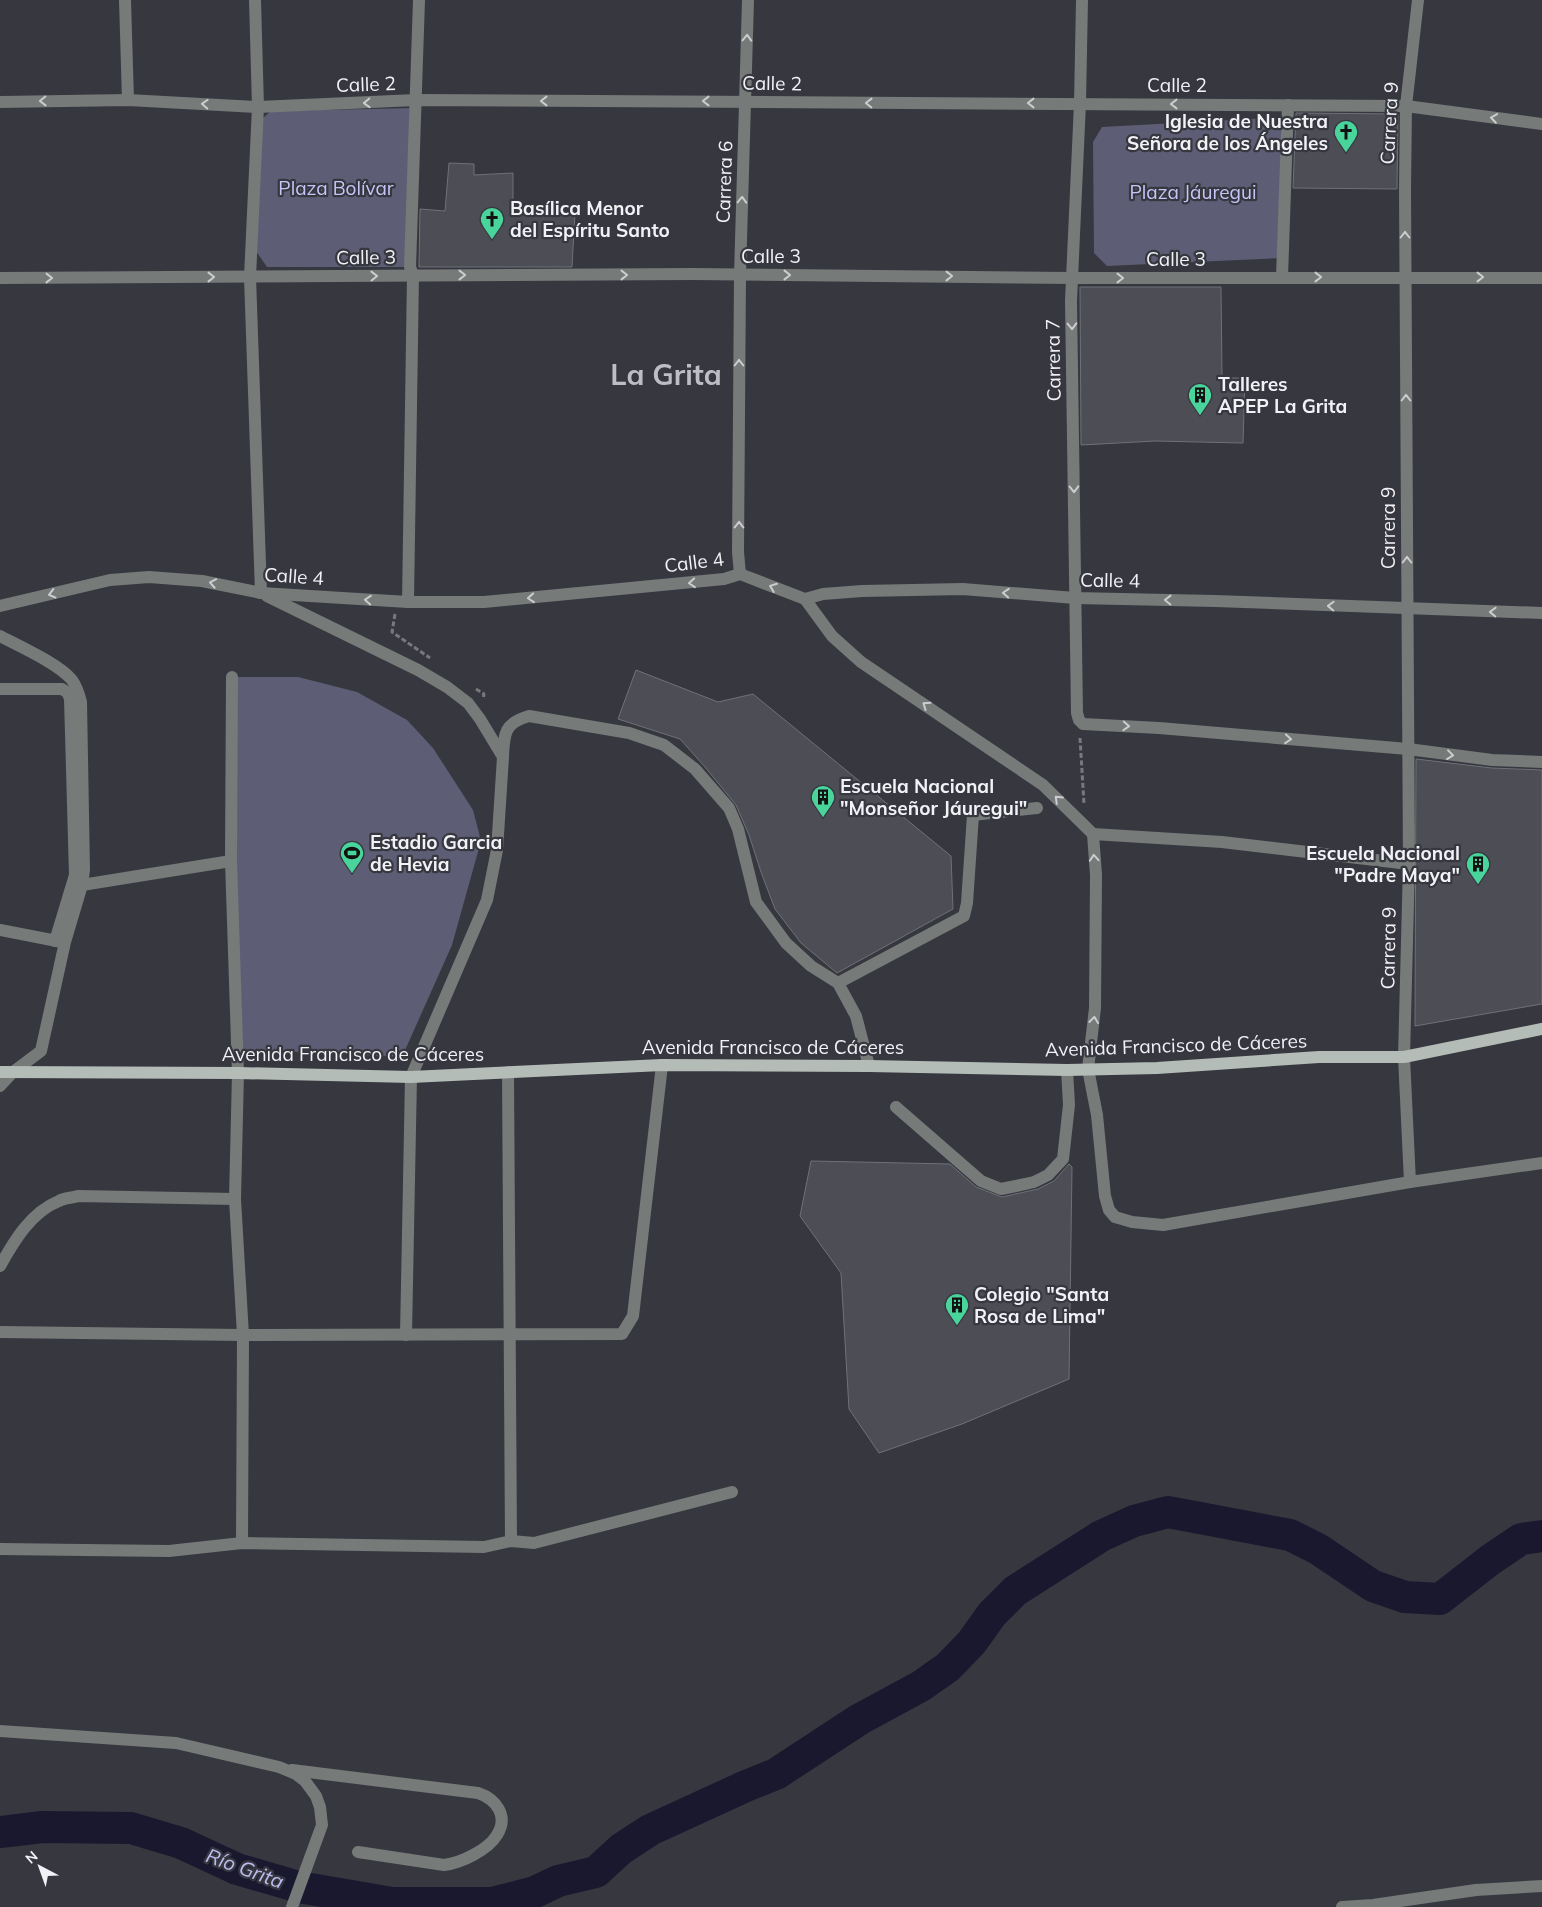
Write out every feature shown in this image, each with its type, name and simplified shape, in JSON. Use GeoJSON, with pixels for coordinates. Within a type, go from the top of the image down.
{"type":"FeatureCollection","features":[{"type":"Feature","properties":{"kind":"main road","name":"Avenida Francisco de Cáceres"},"geometry":{"type":"LineString","coordinates":[[0,1072],[238,1073],[411,1077],[662,1065],[869,1066],[1067,1070],[1157,1068],[1319,1057],[1404,1057],[1542,1029]]}},
{"type":"Feature","properties":{"kind":"street"},"geometry":{"type":"LineString","coordinates":[[125,0],[128,100]]}},
{"type":"Feature","properties":{"kind":"street"},"geometry":{"type":"LineString","coordinates":[[255,0],[258,107],[250,277],[261,593],[438,681],[468,703],[503,757]]}},
{"type":"Feature","properties":{"kind":"street"},"geometry":{"type":"LineString","coordinates":[[403,602],[413,275],[410,268],[419,0]]}},
{"type":"Feature","properties":{"kind":"street","name":"Carrera 6"},"geometry":{"type":"LineString","coordinates":[[740,574],[738,552],[740,275],[748,0]]}},
{"type":"Feature","properties":{"kind":"street","name":"Carrera 7"},"geometry":{"type":"LineString","coordinates":[[1079,720],[1075,598],[1072,278],[1080,103],[1082,0]]}},
{"type":"Feature","properties":{"kind":"street","name":"Carrera 9"},"geometry":{"type":"LineString","coordinates":[[1410,1182],[1404,1057],[1409,864],[1404,276],[1406,106],[1418,0]]}},
{"type":"Feature","properties":{"kind":"street","name":"Calle 2"},"geometry":{"type":"LineString","coordinates":[[0,102],[128,100],[258,107],[416,100],[1406,106],[1542,124]]}},
{"type":"Feature","properties":{"kind":"street"},"geometry":{"type":"LineString","coordinates":[[1282,277],[1288,105]]}},
{"type":"Feature","properties":{"kind":"street","name":"Calle 3"},"geometry":{"type":"LineString","coordinates":[[0,278],[740,275],[1072,278],[1404,276],[1542,278]]}},
{"type":"Feature","properties":{"kind":"street","name":"Calle 4"},"geometry":{"type":"LineString","coordinates":[[0,606],[110,580],[149,577],[202,581],[261,593],[403,602],[484,602],[724,580],[740,574],[805,600],[823,594],[963,589],[1075,598],[1542,613]]}},
{"type":"Feature","properties":{"kind":"street"},"geometry":{"type":"LineString","coordinates":[[805,600],[832,636],[861,662],[1043,785],[1089,830],[1096,876],[1095,1008],[1088,1069],[1097,1115],[1105,1196],[1109,1210],[1115,1217],[1132,1222],[1163,1225],[1410,1182],[1542,1163]]}},
{"type":"Feature","properties":{"kind":"street"},"geometry":{"type":"LineString","coordinates":[[0,636],[58,668],[70,678],[77,688],[81,702],[84,870],[82,884],[60,941]]}},
{"type":"Feature","properties":{"kind":"street"},"geometry":{"type":"LineString","coordinates":[[232,676],[231,861],[238,1073],[235,1199],[243,1335],[242,1543]]}},
{"type":"Feature","properties":{"kind":"street"},"geometry":{"type":"LineString","coordinates":[[0,689],[62,690],[68,693],[70,699],[75,875],[60,941],[41,1051],[13,1072],[0,1086]]}},
{"type":"Feature","properties":{"kind":"street"},"geometry":{"type":"LineString","coordinates":[[406,1335],[411,1077],[487,900],[497,850],[506,730],[513,722],[529,716],[630,733],[664,744],[695,769],[729,808],[738,829],[756,902],[786,943],[811,966],[838,983],[856,1016],[869,1066]]}},
{"type":"Feature","properties":{"kind":"street"},"geometry":{"type":"LineString","coordinates":[[1079,720],[1083,724],[1159,728],[1408,749],[1492,760],[1542,762]]}},
{"type":"Feature","properties":{"kind":"street"},"geometry":{"type":"LineString","coordinates":[[838,983],[964,916],[967,903],[973,816],[1037,808]]}},
{"type":"Feature","properties":{"kind":"street"},"geometry":{"type":"LineString","coordinates":[[1089,830],[1222,842],[1409,864]]}},
{"type":"Feature","properties":{"kind":"street"},"geometry":{"type":"LineString","coordinates":[[82,884],[231,861]]}},
{"type":"Feature","properties":{"kind":"street"},"geometry":{"type":"LineString","coordinates":[[0,930],[60,941]]}},
{"type":"Feature","properties":{"kind":"street"},"geometry":{"type":"LineString","coordinates":[[0,1332],[243,1335],[622,1334],[633,1316],[662,1065]]}},
{"type":"Feature","properties":{"kind":"street"},"geometry":{"type":"LineString","coordinates":[[896,1107],[981,1181],[1001,1189],[1016,1186],[1034,1182],[1048,1175],[1063,1159],[1069,1105],[1067,1070]]}},
{"type":"Feature","properties":{"kind":"street"},"geometry":{"type":"LineString","coordinates":[[508,1072],[512,1541]]}},
{"type":"Feature","properties":{"kind":"street"},"geometry":{"type":"LineString","coordinates":[[0,1266],[11,1246],[35,1216],[58,1201],[78,1196],[235,1199]]}},
{"type":"Feature","properties":{"kind":"street"},"geometry":{"type":"LineString","coordinates":[[0,1550],[169,1551],[242,1543],[484,1547],[512,1541],[534,1543],[732,1492]]}},
{"type":"Feature","properties":{"kind":"street"},"geometry":{"type":"LineString","coordinates":[[0,1731],[176,1743],[285,1769],[478,1793],[489,1796],[497,1804],[501,1814],[501,1825],[497,1835],[469,1858],[455,1864],[444,1865],[358,1852]]}},
{"type":"Feature","properties":{"kind":"street"},"geometry":{"type":"LineString","coordinates":[[285,1769],[305,1782],[313,1791],[320,1807],[322,1825],[292,1907]]}},
{"type":"Feature","properties":{"kind":"street"},"geometry":{"type":"LineString","coordinates":[[1342,1907],[1373,1906],[1476,1890],[1542,1886]]}},
{"type":"Feature","properties":{"kind":"path"},"geometry":{"type":"LineString","coordinates":[[403,602],[392,632],[438,663]]}},
{"type":"Feature","properties":{"kind":"path"},"geometry":{"type":"LineString","coordinates":[[468,684],[484,694],[480,720]]}},
{"type":"Feature","properties":{"kind":"path"},"geometry":{"type":"LineString","coordinates":[[1079,720],[1089,830]]}},
{"type":"Feature","properties":{"kind":"green space","name":"Plaza Bolívar"},"geometry":{"type":"Polygon","coordinates":[[[416,108],[410,267],[267,267],[256,251],[262,119],[271,111],[416,108]]]}},
{"type":"Feature","properties":{"kind":"green space","name":"Plaza Jáuregui"},"geometry":{"type":"Polygon","coordinates":[[[1288,117],[1282,258],[1107,266],[1094,253],[1093,142],[1102,127],[1288,117]]]}},
{"type":"Feature","properties":{"kind":"green space","name":"Estadio Garcia de Hevia"},"geometry":{"type":"Polygon","coordinates":[[[232,677],[298,677],[357,692],[407,720],[433,748],[473,810],[481,841],[452,945],[402,1057],[237,1049],[232,677]]]}},
{"type":"Feature","properties":{"kind":"building","name":"Iglesia de Nuestra Señora de los Ángeles"},"geometry":{"type":"Polygon","coordinates":[[[1296,113],[1398,114],[1397,189],[1293,188],[1296,113]]]}},
{"type":"Feature","properties":{"kind":"building","name":"Basílica Menor del Espíritu Santo"},"geometry":{"type":"Polygon","coordinates":[[[449,163],[474,164],[474,175],[513,173],[513,211],[575,213],[572,267],[419,267],[420,209],[445,211],[449,163]]]}},
{"type":"Feature","properties":{"kind":"building"},"geometry":{"type":"Polygon","coordinates":[[[1080,287],[1221,287],[1222,378],[1245,378],[1243,443],[1155,441],[1081,445],[1080,287]]]}},
{"type":"Feature","properties":{"kind":"building","name":"Escuela Nacional \"Monseñor Jáuregui\""},"geometry":{"type":"Polygon","coordinates":[[[636,670],[718,702],[753,694],[951,856],[953,909],[837,973],[801,943],[775,909],[749,835],[736,805],[705,767],[680,739],[618,719],[636,670]]]}},
{"type":"Feature","properties":{"kind":"building","name":"Escuela Nacional \"Padre Maya\""},"geometry":{"type":"Polygon","coordinates":[[[1416,759],[1492,768],[1542,770],[1542,1004],[1415,1026],[1416,759]]]}},
{"type":"Feature","properties":{"kind":"building","name":"Colegio \"Santa Rosa de Lima\""},"geometry":{"type":"Polygon","coordinates":[[[811,1161],[950,1164],[976,1187],[1002,1197],[1038,1189],[1054,1181],[1069,1164],[1072,1167],[1069,1379],[962,1424],[879,1453],[849,1409],[841,1273],[800,1216],[811,1161]]]}},
{"type":"Feature","properties":{"kind":"waterway","name":"Río Grita"},"geometry":{"type":"LineString","coordinates":[[0,1832],[42,1827],[131,1828],[181,1843],[237,1869],[299,1887],[392,1903],[492,1903],[535,1892],[558,1881],[596,1872],[621,1849],[650,1830],[776,1774],[860,1719],[921,1686],[948,1667],[972,1642],[992,1614],[1015,1591],[1101,1536],[1134,1521],[1168,1512],[1290,1535],[1318,1549],[1373,1586],[1405,1597],[1440,1599],[1490,1560],[1521,1539],[1542,1536]]}},
{"type":"Feature","properties":{"kind":"place","name":"Iglesia de Nuestra Señora de los Ángeles"},"geometry":{"type":"Point","coordinates":[1346,153]}},
{"type":"Feature","properties":{"kind":"place","name":"Basílica Menor del Espíritu Santo"},"geometry":{"type":"Point","coordinates":[492,240]}},
{"type":"Feature","properties":{"kind":"place","name":"Talleres APEP La Grita"},"geometry":{"type":"Point","coordinates":[1200,416]}},
{"type":"Feature","properties":{"kind":"place","name":"Escuela Nacional \"Monseñor Jáuregui\""},"geometry":{"type":"Point","coordinates":[823,818]}},
{"type":"Feature","properties":{"kind":"place","name":"Estadio Garcia de Hevia"},"geometry":{"type":"Point","coordinates":[352,874]}},
{"type":"Feature","properties":{"kind":"place","name":"Escuela Nacional \"Padre Maya\""},"geometry":{"type":"Point","coordinates":[1478,885]}},
{"type":"Feature","properties":{"kind":"place","name":"Colegio \"Santa Rosa de Lima\""},"geometry":{"type":"Point","coordinates":[957,1326]}},
{"type":"Feature","properties":{"kind":"district","name":"La Grita"},"geometry":{"type":"Point","coordinates":[666,374]}}]}
